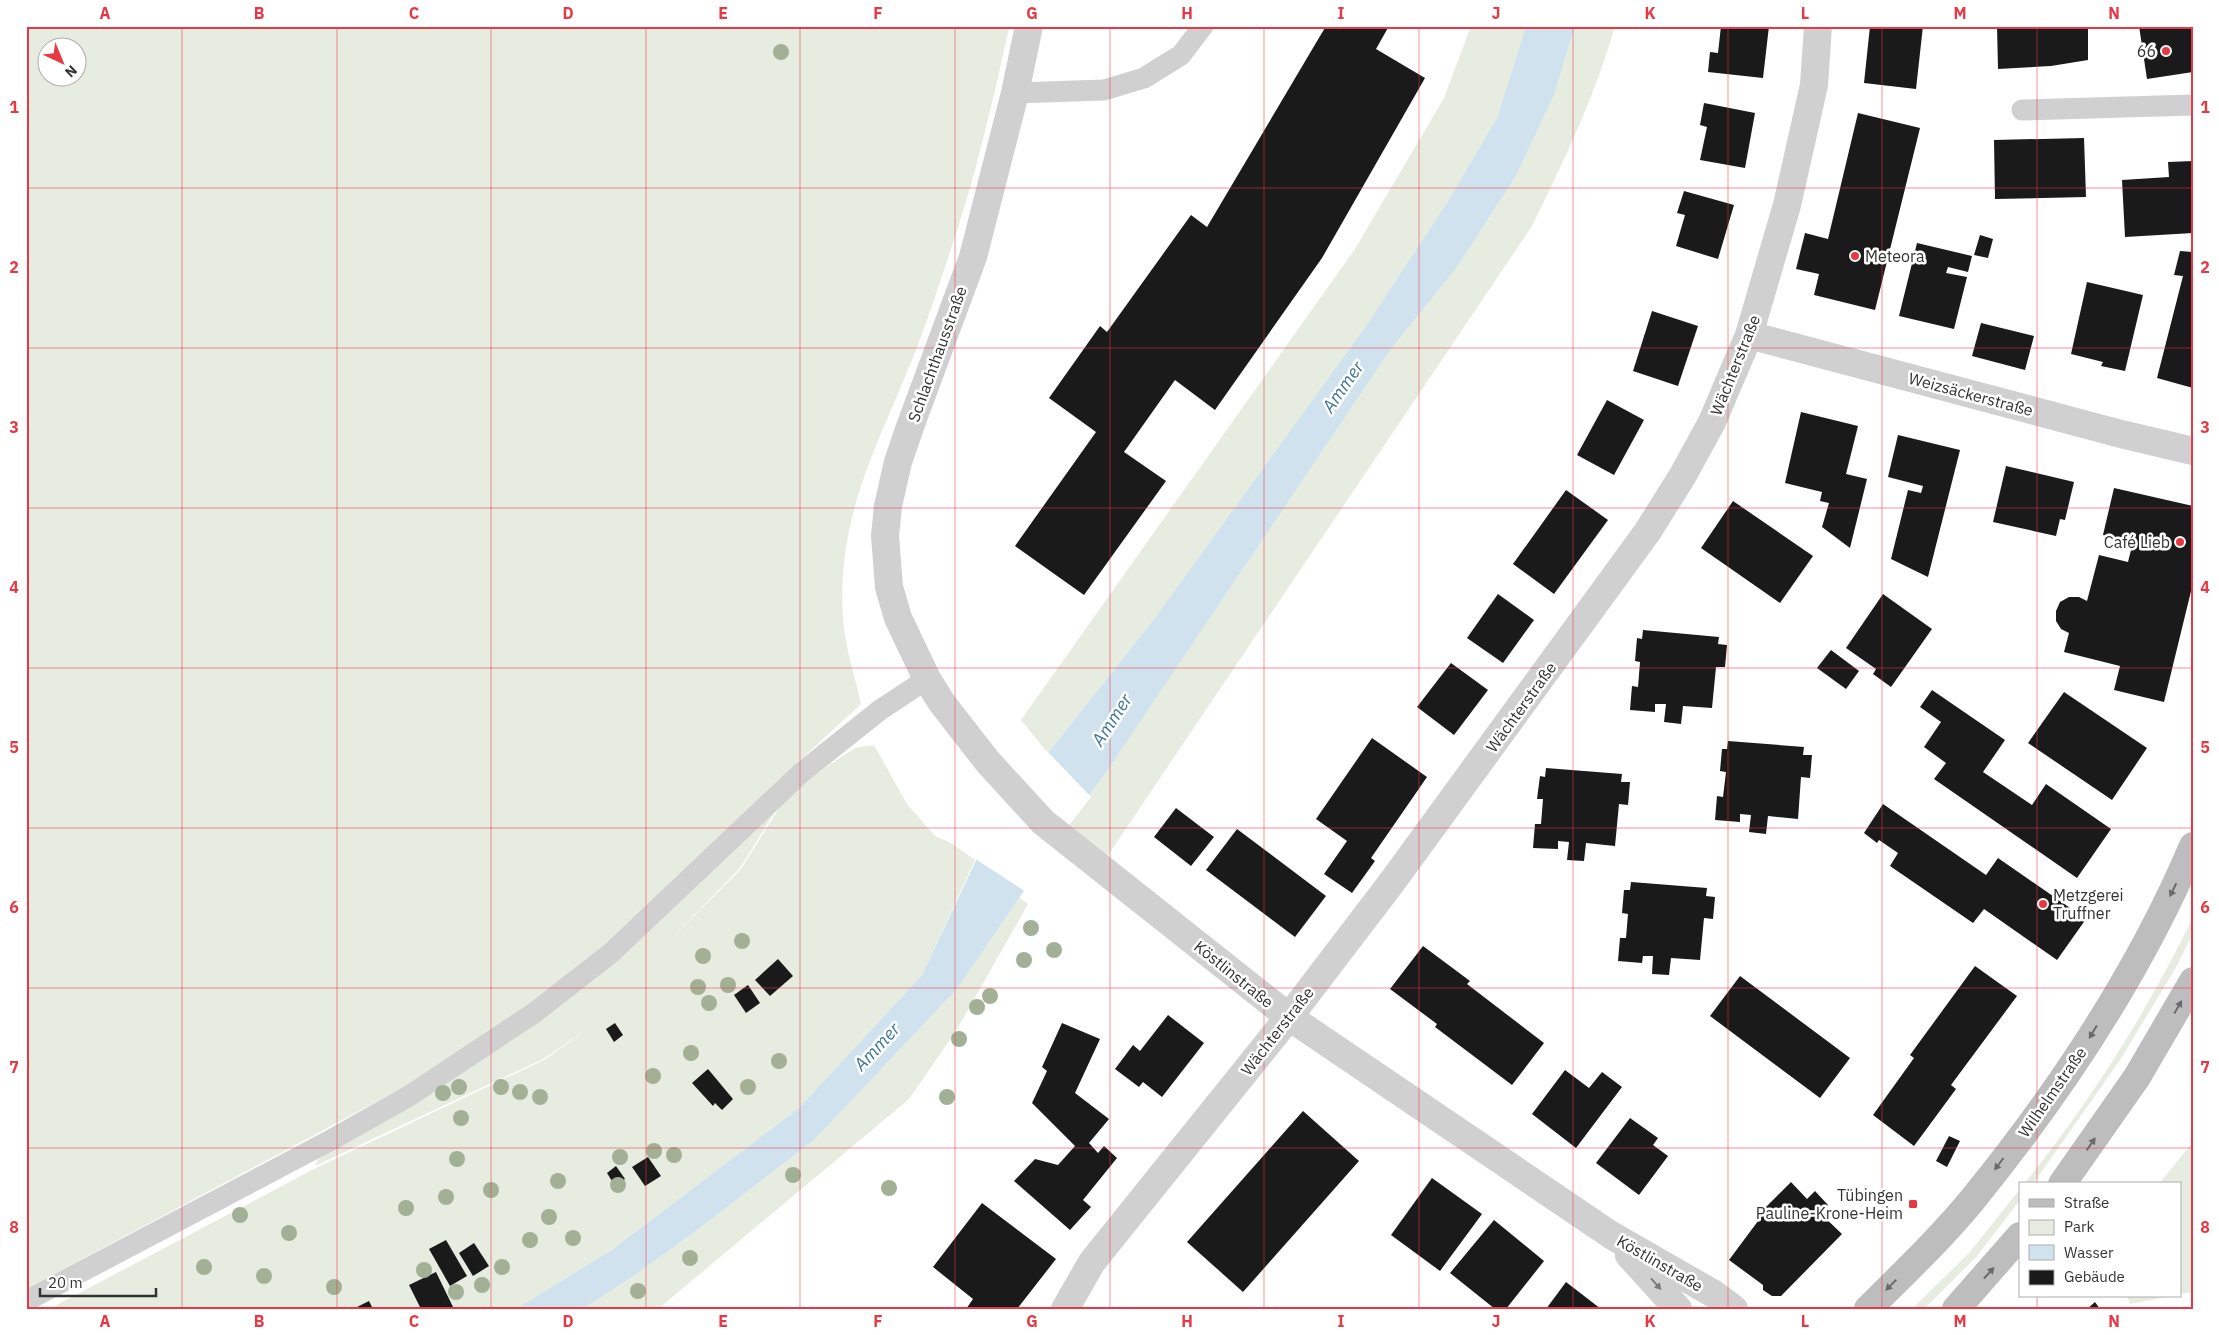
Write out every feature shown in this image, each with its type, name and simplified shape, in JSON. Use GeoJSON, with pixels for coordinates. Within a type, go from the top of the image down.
{"type":"FeatureCollection","features":[{"type":"Feature","properties":{"kind":"main road","name":"Wilhelmstraße"},"geometry":{"type":"LineString","coordinates":[[1868,1309],[1972,1200],[2030,1124],[2087,1042],[2150,936],[2193,846]]}},
{"type":"Feature","properties":{"kind":"main road"},"geometry":{"type":"LineString","coordinates":[[2063,1182],[2137,1077],[2193,981]]}},
{"type":"Feature","properties":{"kind":"main road"},"geometry":{"type":"LineString","coordinates":[[1956,1309],[2019,1237]]}},
{"type":"Feature","properties":{"kind":"street","name":"Schlachthausstraße"},"geometry":{"type":"LineString","coordinates":[[927,679],[898,618],[889,587],[885,536],[888,506],[898,462],[908,431],[973,257],[1015,93],[1029,26]]}},
{"type":"Feature","properties":{"kind":"street","name":"Wächterstraße"},"geometry":{"type":"LineString","coordinates":[[1065,1309],[1092,1262],[1288,1017],[1403,866],[1648,531],[1683,475],[1712,422],[1749,335],[1787,205],[1814,85],[1818,26]]}},
{"type":"Feature","properties":{"kind":"street","name":"Weizsäckerstraße"},"geometry":{"type":"LineString","coordinates":[[1749,335],[2121,434],[2193,451]]}},
{"type":"Feature","properties":{"kind":"street","name":"Köstlinstraße"},"geometry":{"type":"LineString","coordinates":[[927,679],[942,703],[988,762],[1043,822],[1288,1017],[1612,1235],[1714,1294],[1734,1309]]}},
{"type":"Feature","properties":{"kind":"street","name":"Köstlinstraße"},"geometry":{"type":"LineString","coordinates":[[1612,1235],[1678,1309]]}},
{"type":"Feature","properties":{"kind":"lane"},"geometry":{"type":"LineString","coordinates":[[1015,93],[1104,90],[1144,78],[1181,55],[1203,26]]}},
{"type":"Feature","properties":{"kind":"lane"},"geometry":{"type":"LineString","coordinates":[[2022,110],[2193,105]]}},
{"type":"Feature","properties":{"kind":"lane"},"geometry":{"type":"LineString","coordinates":[[26,1301],[331,1140],[409,1096],[494,1041],[534,1013],[611,953],[800,773],[880,710],[927,679]]}},
{"type":"Feature","properties":{"kind":"green space"},"geometry":{"type":"Polygon","coordinates":[[[26,26],[1004,26],[1009,28],[978,159],[958,228],[913,358],[868,465],[848,538],[843,577],[843,619],[848,651],[861,704],[776,782],[709,850],[590,959],[501,1025],[404,1087],[26,1289],[26,26]]]}},
{"type":"Feature","properties":{"kind":"green space"},"geometry":{"type":"Polygon","coordinates":[[[1471,26],[1526,26],[1497,118],[1448,201],[1368,323],[1155,618],[1048,753],[1021,720],[1355,249],[1444,98],[1471,26]]]}},
{"type":"Feature","properties":{"kind":"green space"},"geometry":{"type":"Polygon","coordinates":[[[1575,26],[1615,26],[1598,78],[1578,128],[1532,226],[1098,870],[1058,836],[1105,774],[1391,349],[1457,267],[1516,176],[1554,95],[1575,26]]]}},
{"type":"Feature","properties":{"kind":"green space"},"geometry":{"type":"Polygon","coordinates":[[[874,745],[907,804],[935,836],[951,843],[975,860],[922,975],[799,1108],[613,1249],[516,1309],[49,1309],[316,1168],[544,1060],[592,1026],[543,1059],[315,1166],[319,1158],[432,1092],[782,800],[740,868],[666,944],[741,869],[784,800],[823,769],[855,748],[874,745]]]}},
{"type":"Feature","properties":{"kind":"green space"},"geometry":{"type":"Polygon","coordinates":[[[1019,897],[1028,904],[956,1031],[909,1099],[658,1309],[583,1309],[635,1275],[696,1231],[815,1139],[957,989],[1019,897]]]}},
{"type":"Feature","properties":{"kind":"green space"},"geometry":{"type":"Polygon","coordinates":[[[2193,917],[2193,933],[2178,964],[2120,1060],[2034,1182],[2026,1182],[2049,1153],[2095,1088],[2157,987],[2193,917]]]}},
{"type":"Feature","properties":{"kind":"green space"},"geometry":{"type":"Polygon","coordinates":[[[2193,1142],[2193,1292],[2182,1294],[2182,1182],[2161,1182],[2193,1142]]]}},
{"type":"Feature","properties":{"kind":"green space"},"geometry":{"type":"Polygon","coordinates":[[[2019,1190],[2019,1201],[1977,1256],[1924,1309],[1912,1309],[1970,1252],[2019,1190]]]}},
{"type":"Feature","properties":{"kind":"green space"},"geometry":{"type":"Polygon","coordinates":[[[2128,1298],[2160,1298],[2130,1304],[2128,1298]]]}},
{"type":"Feature","properties":{"kind":"water","name":"Ammer"},"geometry":{"type":"Polygon","coordinates":[[[1526,26],[1575,26],[1554,95],[1516,176],[1457,267],[1391,349],[1105,774],[1058,836],[1023,892],[957,989],[815,1139],[696,1231],[635,1275],[583,1309],[516,1309],[613,1249],[799,1108],[922,975],[979,854],[1048,753],[1155,618],[1368,323],[1448,201],[1497,118],[1526,26]]]}},
{"type":"Feature","properties":{"kind":"pier"},"geometry":{"type":"Polygon","coordinates":[[[1047,751],[1091,797],[1060,837],[1026,892],[974,858],[1047,751]]]}},
{"type":"Feature","properties":{"kind":"building"},"geometry":{"type":"Polygon","coordinates":[[[1326,26],[1389,26],[1376,49],[1425,78],[1322,258],[1215,410],[1175,380],[1124,452],[1166,481],[1084,595],[1015,546],[1096,432],[1049,398],[1100,326],[1107,332],[1191,215],[1207,227],[1326,26]]]}},
{"type":"Feature","properties":{"kind":"building"},"geometry":{"type":"Polygon","coordinates":[[[1721,26],[1769,26],[1763,78],[1708,72],[1710,52],[1718,53],[1721,26]]]}},
{"type":"Feature","properties":{"kind":"building"},"geometry":{"type":"Polygon","coordinates":[[[1870,26],[1923,26],[1916,89],[1864,83],[1870,26]]]}},
{"type":"Feature","properties":{"kind":"building"},"geometry":{"type":"Polygon","coordinates":[[[1997,26],[2088,26],[2088,60],[2051,66],[1998,69],[1997,26]]]}},
{"type":"Feature","properties":{"kind":"building"},"geometry":{"type":"Polygon","coordinates":[[[2139,26],[2193,26],[2193,72],[2147,79],[2139,26]]]}},
{"type":"Feature","properties":{"kind":"building"},"geometry":{"type":"Polygon","coordinates":[[[1704,103],[1755,113],[1745,168],[1700,160],[1707,127],[1700,125],[1704,103]]]}},
{"type":"Feature","properties":{"kind":"building","name":"Meteora"},"geometry":{"type":"Polygon","coordinates":[[[1858,113],[1920,128],[1875,310],[1814,295],[1819,274],[1796,269],[1805,233],[1828,239],[1858,113]]]}},
{"type":"Feature","properties":{"kind":"building"},"geometry":{"type":"Polygon","coordinates":[[[2084,138],[2086,197],[1995,199],[1994,140],[2084,138]]]}},
{"type":"Feature","properties":{"kind":"building"},"geometry":{"type":"Polygon","coordinates":[[[2193,161],[2193,233],[2125,237],[2122,180],[2169,177],[2168,162],[2193,161]]]}},
{"type":"Feature","properties":{"kind":"building"},"geometry":{"type":"Polygon","coordinates":[[[1684,191],[1734,205],[1718,259],[1676,246],[1685,215],[1677,213],[1684,191]]]}},
{"type":"Feature","properties":{"kind":"building"},"geometry":{"type":"Polygon","coordinates":[[[1980,235],[1993,239],[1988,258],[1974,255],[1980,235]]]}},
{"type":"Feature","properties":{"kind":"building"},"geometry":{"type":"Polygon","coordinates":[[[1917,243],[1972,256],[1968,272],[1948,267],[1946,273],[1967,277],[1954,329],[1899,316],[1917,243]]]}},
{"type":"Feature","properties":{"kind":"building"},"geometry":{"type":"Polygon","coordinates":[[[2180,251],[2193,252],[2193,388],[2157,378],[2183,276],[2174,275],[2180,251]]]}},
{"type":"Feature","properties":{"kind":"building"},"geometry":{"type":"Polygon","coordinates":[[[2087,282],[2143,295],[2125,371],[2101,366],[2103,362],[2071,354],[2087,282]]]}},
{"type":"Feature","properties":{"kind":"building"},"geometry":{"type":"Polygon","coordinates":[[[1652,311],[1698,326],[1678,386],[1633,371],[1652,311]]]}},
{"type":"Feature","properties":{"kind":"building"},"geometry":{"type":"Polygon","coordinates":[[[1981,323],[2034,336],[2025,370],[1972,356],[1981,323]]]}},
{"type":"Feature","properties":{"kind":"building"},"geometry":{"type":"Polygon","coordinates":[[[1607,400],[1644,420],[1614,475],[1577,455],[1607,400]]]}},
{"type":"Feature","properties":{"kind":"building"},"geometry":{"type":"Polygon","coordinates":[[[1801,412],[1858,426],[1846,474],[1867,479],[1850,548],[1822,527],[1829,503],[1820,501],[1822,492],[1785,483],[1801,412]]]}},
{"type":"Feature","properties":{"kind":"building"},"geometry":{"type":"Polygon","coordinates":[[[1898,435],[1960,450],[1928,577],[1891,559],[1908,490],[1921,493],[1923,486],[1888,477],[1898,435]]]}},
{"type":"Feature","properties":{"kind":"building"},"geometry":{"type":"Polygon","coordinates":[[[2006,466],[2074,482],[2065,520],[2060,519],[2056,536],[1993,522],[2006,466]]]}},
{"type":"Feature","properties":{"kind":"building"},"geometry":{"type":"Polygon","coordinates":[[[2114,488],[2193,506],[2193,583],[2164,702],[2114,690],[2120,666],[2064,652],[2069,633],[2061,629],[2056,621],[2056,611],[2060,602],[2069,597],[2079,597],[2087,601],[2099,555],[2128,562],[2133,542],[2103,535],[2114,488]]]}},
{"type":"Feature","properties":{"kind":"building"},"geometry":{"type":"Polygon","coordinates":[[[1566,490],[1608,520],[1554,594],[1513,564],[1566,490]]]}},
{"type":"Feature","properties":{"kind":"building"},"geometry":{"type":"Polygon","coordinates":[[[1733,501],[1813,556],[1780,603],[1701,548],[1733,501]]]}},
{"type":"Feature","properties":{"kind":"building"},"geometry":{"type":"Polygon","coordinates":[[[1498,594],[1534,620],[1503,663],[1467,638],[1498,594]]]}},
{"type":"Feature","properties":{"kind":"building"},"geometry":{"type":"Polygon","coordinates":[[[1883,594],[1932,629],[1891,687],[1873,674],[1876,669],[1846,648],[1883,594]]]}},
{"type":"Feature","properties":{"kind":"building"},"geometry":{"type":"Polygon","coordinates":[[[1643,630],[1719,637],[1718,644],[1727,645],[1725,667],[1716,667],[1712,708],[1683,706],[1681,724],[1664,722],[1666,704],[1655,704],[1655,712],[1630,710],[1632,686],[1638,687],[1640,662],[1635,661],[1637,638],[1642,639],[1643,630]]]}},
{"type":"Feature","properties":{"kind":"building"},"geometry":{"type":"Polygon","coordinates":[[[1831,650],[1859,671],[1846,689],[1817,668],[1831,650]]]}},
{"type":"Feature","properties":{"kind":"building"},"geometry":{"type":"Polygon","coordinates":[[[1451,663],[1488,690],[1454,735],[1417,707],[1451,663]]]}},
{"type":"Feature","properties":{"kind":"building"},"geometry":{"type":"Polygon","coordinates":[[[1932,690],[2005,740],[1983,772],[2032,805],[2046,784],[2111,829],[2077,878],[1934,779],[1946,763],[1924,747],[1941,722],[1920,707],[1932,690]]]}},
{"type":"Feature","properties":{"kind":"building"},"geometry":{"type":"Polygon","coordinates":[[[2064,692],[2147,748],[2112,800],[2028,743],[2064,692]]]}},
{"type":"Feature","properties":{"kind":"building"},"geometry":{"type":"Polygon","coordinates":[[[1372,738],[1427,777],[1371,858],[1375,861],[1352,893],[1324,874],[1347,841],[1316,819],[1372,738]]]}},
{"type":"Feature","properties":{"kind":"building"},"geometry":{"type":"Polygon","coordinates":[[[1728,741],[1804,747],[1803,755],[1812,755],[1810,778],[1801,777],[1798,819],[1768,816],[1766,834],[1749,832],[1751,815],[1740,814],[1740,822],[1715,820],[1717,796],[1723,797],[1726,772],[1720,771],[1722,749],[1727,749],[1728,741]]]}},
{"type":"Feature","properties":{"kind":"building"},"geometry":{"type":"Polygon","coordinates":[[[1546,768],[1622,774],[1621,782],[1630,782],[1628,805],[1619,804],[1615,846],[1586,843],[1584,861],[1567,860],[1569,842],[1558,841],[1558,849],[1533,848],[1535,824],[1541,824],[1543,799],[1537,799],[1540,776],[1545,777],[1546,768]]]}},
{"type":"Feature","properties":{"kind":"building"},"geometry":{"type":"Polygon","coordinates":[[[1883,804],[1986,875],[1998,858],[2086,919],[2057,960],[1984,909],[1973,923],[1890,866],[1898,853],[1879,840],[1877,843],[1864,833],[1883,804]]]}},
{"type":"Feature","properties":{"kind":"building"},"geometry":{"type":"Polygon","coordinates":[[[1176,808],[1214,837],[1191,866],[1154,837],[1176,808]]]}},
{"type":"Feature","properties":{"kind":"building"},"geometry":{"type":"Polygon","coordinates":[[[1237,829],[1326,896],[1295,937],[1206,870],[1237,829]]]}},
{"type":"Feature","properties":{"kind":"building"},"geometry":{"type":"Polygon","coordinates":[[[1631,882],[1707,888],[1706,896],[1715,897],[1713,919],[1704,918],[1700,960],[1671,958],[1669,975],[1652,974],[1653,956],[1643,956],[1642,963],[1618,961],[1620,938],[1626,938],[1628,914],[1622,913],[1624,890],[1630,890],[1631,882]]]}},
{"type":"Feature","properties":{"kind":"building"},"geometry":{"type":"Polygon","coordinates":[[[1423,946],[1470,981],[1467,984],[1544,1043],[1512,1085],[1435,1027],[1437,1024],[1390,989],[1423,946]]]}},
{"type":"Feature","properties":{"kind":"building"},"geometry":{"type":"Polygon","coordinates":[[[778,959],[793,976],[770,996],[755,980],[778,959]]]}},
{"type":"Feature","properties":{"kind":"building"},"geometry":{"type":"Polygon","coordinates":[[[1975,966],[2017,996],[1951,1085],[1956,1089],[1914,1146],[1873,1115],[1914,1058],[1910,1055],[1975,966]]]}},
{"type":"Feature","properties":{"kind":"building"},"geometry":{"type":"Polygon","coordinates":[[[1740,976],[1850,1058],[1820,1098],[1710,1016],[1740,976]]]}},
{"type":"Feature","properties":{"kind":"building"},"geometry":{"type":"Polygon","coordinates":[[[748,985],[760,1003],[746,1013],[734,995],[748,985]]]}},
{"type":"Feature","properties":{"kind":"building"},"geometry":{"type":"Polygon","coordinates":[[[1168,1015],[1204,1043],[1162,1097],[1143,1082],[1139,1087],[1115,1069],[1133,1045],[1140,1051],[1168,1015]]]}},
{"type":"Feature","properties":{"kind":"building"},"geometry":{"type":"Polygon","coordinates":[[[615,1023],[623,1035],[614,1042],[606,1029],[615,1023]]]}},
{"type":"Feature","properties":{"kind":"building"},"geometry":{"type":"Polygon","coordinates":[[[1062,1023],[1100,1039],[1075,1093],[1109,1119],[1089,1143],[1098,1153],[1104,1146],[1117,1158],[1083,1200],[1091,1207],[1070,1230],[1014,1181],[1035,1159],[1058,1165],[1075,1146],[1032,1103],[1047,1071],[1042,1067],[1062,1023]]]}},
{"type":"Feature","properties":{"kind":"building"},"geometry":{"type":"Polygon","coordinates":[[[708,1069],[733,1099],[722,1110],[715,1103],[713,1106],[692,1083],[708,1069]]]}},
{"type":"Feature","properties":{"kind":"building"},"geometry":{"type":"Polygon","coordinates":[[[1565,1070],[1589,1088],[1602,1072],[1622,1087],[1576,1148],[1532,1114],[1565,1070]]]}},
{"type":"Feature","properties":{"kind":"building"},"geometry":{"type":"Polygon","coordinates":[[[1303,1111],[1359,1161],[1243,1292],[1187,1242],[1303,1111]]]}},
{"type":"Feature","properties":{"kind":"building"},"geometry":{"type":"Polygon","coordinates":[[[1630,1118],[1658,1138],[1653,1145],[1668,1156],[1639,1195],[1596,1163],[1630,1118]]]}},
{"type":"Feature","properties":{"kind":"building"},"geometry":{"type":"Polygon","coordinates":[[[1949,1136],[1960,1141],[1947,1167],[1936,1161],[1949,1136]]]}},
{"type":"Feature","properties":{"kind":"building"},"geometry":{"type":"Polygon","coordinates":[[[648,1157],[661,1176],[645,1186],[632,1167],[648,1157]]]}},
{"type":"Feature","properties":{"kind":"building"},"geometry":{"type":"Polygon","coordinates":[[[616,1166],[625,1179],[615,1186],[607,1173],[616,1166]]]}},
{"type":"Feature","properties":{"kind":"building"},"geometry":{"type":"Polygon","coordinates":[[[1432,1178],[1482,1214],[1440,1271],[1391,1235],[1432,1178]]]}},
{"type":"Feature","properties":{"kind":"building"},"geometry":{"type":"Polygon","coordinates":[[[1791,1182],[1807,1199],[1815,1191],[1828,1205],[1820,1213],[1842,1234],[1781,1296],[1772,1296],[1763,1290],[1763,1285],[1729,1260],[1764,1213],[1762,1211],[1791,1182]]]}},
{"type":"Feature","properties":{"kind":"building"},"geometry":{"type":"Polygon","coordinates":[[[982,1203],[1056,1259],[1017,1309],[966,1309],[973,1299],[933,1267],[982,1203]]]}},
{"type":"Feature","properties":{"kind":"building"},"geometry":{"type":"Polygon","coordinates":[[[1494,1220],[1544,1261],[1506,1309],[1495,1309],[1450,1273],[1494,1220]]]}},
{"type":"Feature","properties":{"kind":"building"},"geometry":{"type":"Polygon","coordinates":[[[446,1240],[467,1276],[450,1286],[429,1249],[446,1240]]]}},
{"type":"Feature","properties":{"kind":"building"},"geometry":{"type":"Polygon","coordinates":[[[474,1243],[489,1266],[473,1276],[459,1253],[474,1243]]]}},
{"type":"Feature","properties":{"kind":"building"},"geometry":{"type":"Polygon","coordinates":[[[436,1272],[454,1309],[421,1309],[409,1285],[436,1272]]]}},
{"type":"Feature","properties":{"kind":"building"},"geometry":{"type":"Polygon","coordinates":[[[1566,1282],[1601,1309],[1546,1309],[1566,1282]]]}},
{"type":"Feature","properties":{"kind":"building"},"geometry":{"type":"Polygon","coordinates":[[[369,1301],[373,1309],[353,1309],[369,1301]]]}},
{"type":"Feature","properties":{"kind":"building"},"geometry":{"type":"Polygon","coordinates":[[[2095,1302],[2100,1309],[2087,1309],[2095,1302]]]}},
{"type":"Feature","properties":{"kind":"place","name":"66"},"geometry":{"type":"Point","coordinates":[2166,51]}},
{"type":"Feature","properties":{"kind":"place","name":"Meteora"},"geometry":{"type":"Point","coordinates":[1855,256]}},
{"type":"Feature","properties":{"kind":"place","name":"Café Lieb"},"geometry":{"type":"Point","coordinates":[2180,542]}},
{"type":"Feature","properties":{"kind":"place","name":"Metzgerei Truffner"},"geometry":{"type":"Point","coordinates":[2043,904]}},
{"type":"Feature","properties":{"kind":"place","name":"Tübingen Pauline-Krone-Heim"},"geometry":{"type":"Point","coordinates":[1913,1204]}}]}
